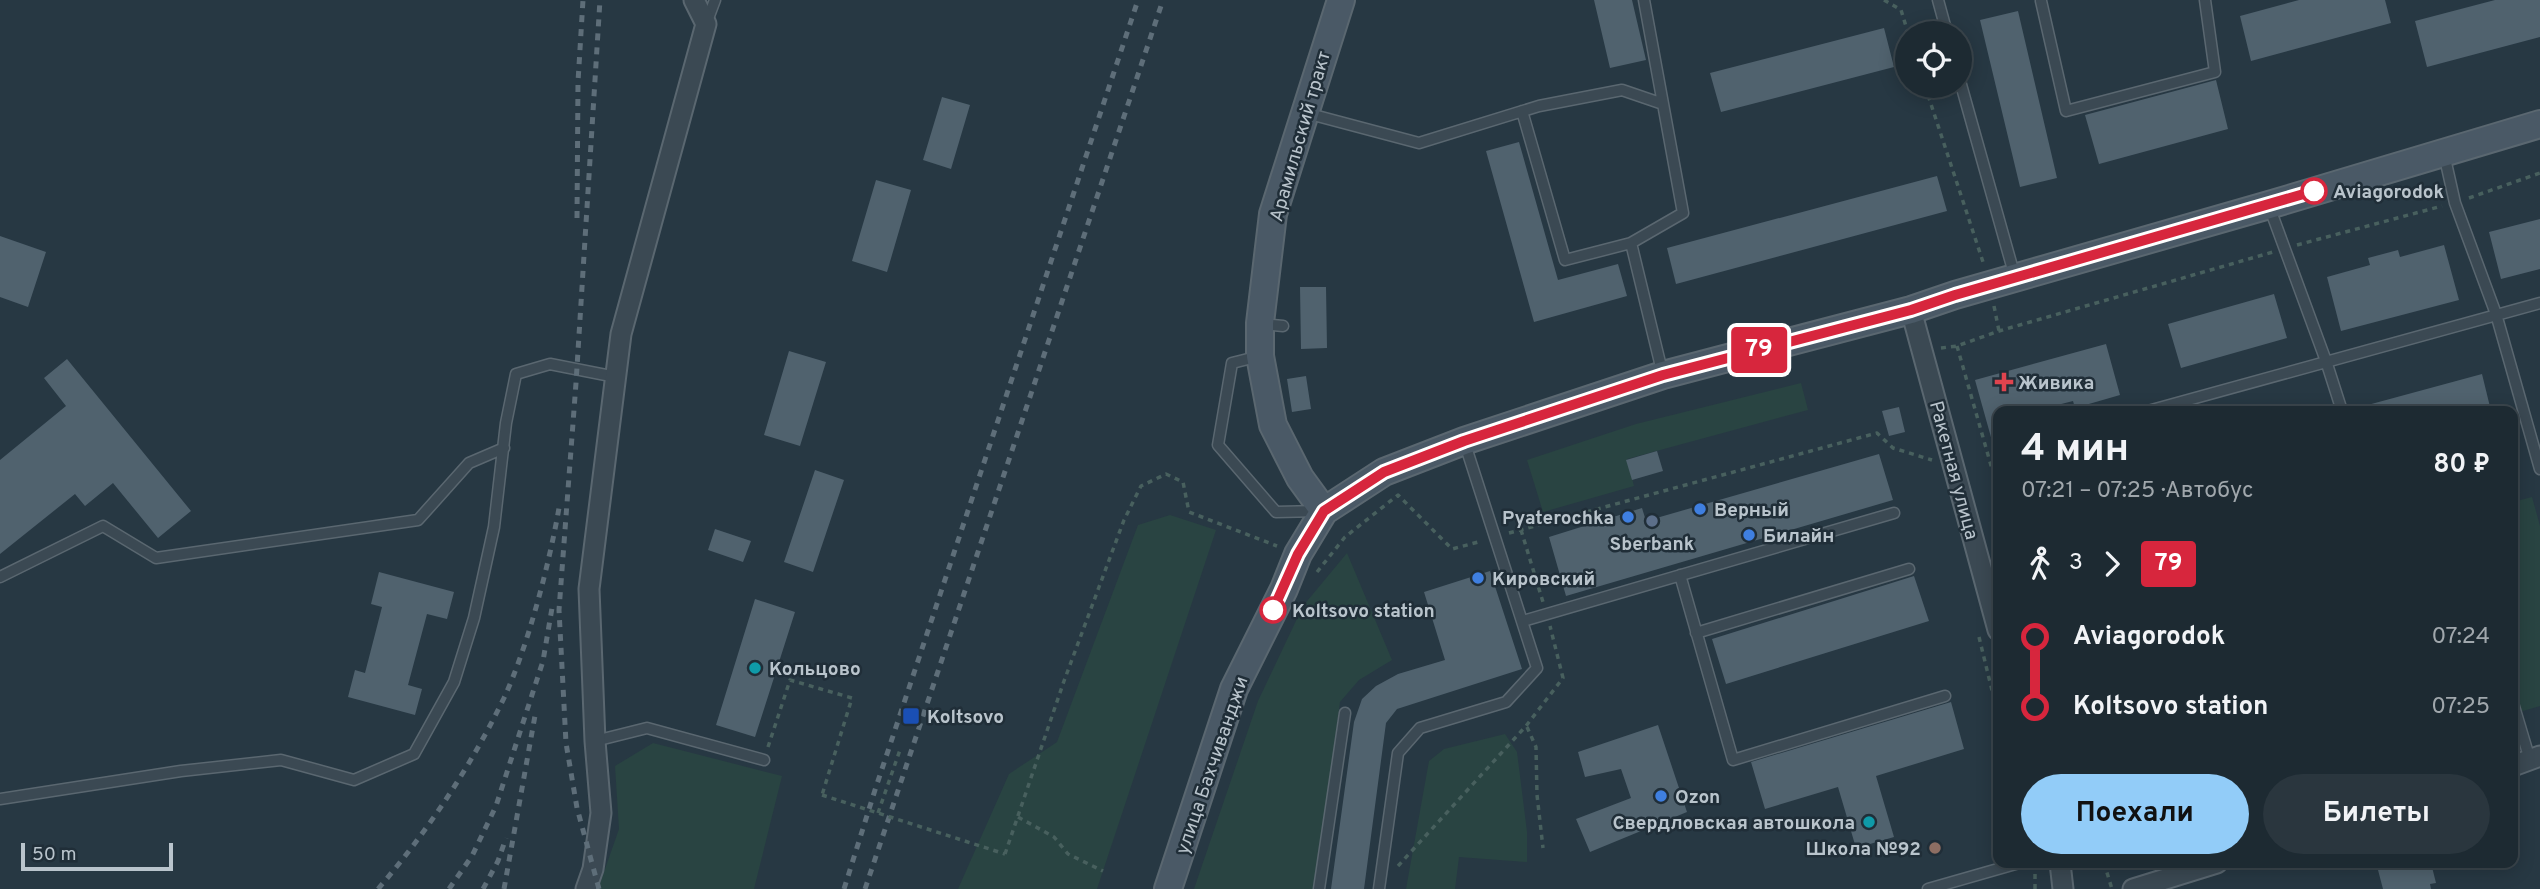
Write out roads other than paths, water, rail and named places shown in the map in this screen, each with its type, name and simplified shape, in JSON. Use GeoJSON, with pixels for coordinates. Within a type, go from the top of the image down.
{"type":"FeatureCollection","features":[{"type":"Feature","properties":{"kind":"main road","name":"Арамильский тракт"},"geometry":{"type":"LineString","coordinates":[[1324,511],[1300,478],[1273,425],[1260,356],[1271,325],[1273,214],[1341,0]]}},
{"type":"Feature","properties":{"kind":"main road","name":"улица Бахчиванджи"},"geometry":{"type":"LineString","coordinates":[[1168,889],[1234,689],[1298,554],[1324,511],[1384,472],[1464,441],[1663,375],[1911,310],[2540,124]]}},
{"type":"Feature","properties":{"kind":"street"},"geometry":{"type":"LineString","coordinates":[[586,889],[593,869],[601,813],[595,741],[589,589],[621,334],[706,24],[694,0]]}},
{"type":"Feature","properties":{"kind":"street","name":"Ракетная улица"},"geometry":{"type":"LineString","coordinates":[[1911,310],[1993,611]]}},
{"type":"Feature","properties":{"kind":"street"},"geometry":{"type":"LineString","coordinates":[[2061,868],[2063,889]]}},
{"type":"Feature","properties":{"kind":"street"},"geometry":{"type":"LineString","coordinates":[[2133,889],[2201,868]]}},
{"type":"Feature","properties":{"kind":"lane"},"geometry":{"type":"LineString","coordinates":[[706,24],[715,0]]}},
{"type":"Feature","properties":{"kind":"lane"},"geometry":{"type":"LineString","coordinates":[[1522,111],[1565,260],[1631,243],[1683,213],[1644,0]]}},
{"type":"Feature","properties":{"kind":"lane"},"geometry":{"type":"LineString","coordinates":[[1937,0],[1943,21]]}},
{"type":"Feature","properties":{"kind":"lane"},"geometry":{"type":"LineString","coordinates":[[2042,0],[2066,111],[2215,72],[2205,0]]}},
{"type":"Feature","properties":{"kind":"lane"},"geometry":{"type":"LineString","coordinates":[[1304,112],[1419,143],[1522,111],[1622,90],[1663,104]]}},
{"type":"Feature","properties":{"kind":"lane"},"geometry":{"type":"LineString","coordinates":[[1964,98],[2002,281]]}},
{"type":"Feature","properties":{"kind":"lane"},"geometry":{"type":"LineString","coordinates":[[2443,154],[2455,203],[2496,314],[2540,469]]}},
{"type":"Feature","properties":{"kind":"lane"},"geometry":{"type":"LineString","coordinates":[[2269,205],[2340,406]]}},
{"type":"Feature","properties":{"kind":"lane"},"geometry":{"type":"LineString","coordinates":[[1631,243],[1663,375]]}},
{"type":"Feature","properties":{"kind":"lane"},"geometry":{"type":"LineString","coordinates":[[2166,406],[2540,303]]}},
{"type":"Feature","properties":{"kind":"lane"},"geometry":{"type":"LineString","coordinates":[[1260,356],[1232,363],[1218,445],[1276,512],[1324,511]]}},
{"type":"Feature","properties":{"kind":"lane"},"geometry":{"type":"LineString","coordinates":[[0,799],[181,771],[281,760],[354,780],[414,754],[454,682],[474,618],[494,527],[503,447],[516,374],[550,364],[616,377]]}},
{"type":"Feature","properties":{"kind":"lane"},"geometry":{"type":"LineString","coordinates":[[1379,889],[1398,753],[1420,728],[1506,702],[1537,668],[1464,441]]}},
{"type":"Feature","properties":{"kind":"lane"},"geometry":{"type":"LineString","coordinates":[[0,577],[103,526],[156,558],[418,520],[469,463],[503,447]]}},
{"type":"Feature","properties":{"kind":"lane"},"geometry":{"type":"LineString","coordinates":[[1523,621],[1894,513]]}},
{"type":"Feature","properties":{"kind":"lane"},"geometry":{"type":"LineString","coordinates":[[1696,633],[1909,569]]}},
{"type":"Feature","properties":{"kind":"lane"},"geometry":{"type":"LineString","coordinates":[[1680,575],[1733,760],[1945,695]]}},
{"type":"Feature","properties":{"kind":"lane"},"geometry":{"type":"LineString","coordinates":[[1319,889],[1345,713]]}},
{"type":"Feature","properties":{"kind":"lane"},"geometry":{"type":"LineString","coordinates":[[2518,722],[2528,761]]}},
{"type":"Feature","properties":{"kind":"lane"},"geometry":{"type":"LineString","coordinates":[[595,741],[647,728],[764,760]]}},
{"type":"Feature","properties":{"kind":"lane"},"geometry":{"type":"LineString","coordinates":[[1928,889],[2001,868]]}},
{"type":"Feature","properties":{"kind":"railway"},"geometry":{"type":"LineString","coordinates":[[577,218],[578,82],[583,0]]}},
{"type":"Feature","properties":{"kind":"railway"},"geometry":{"type":"LineString","coordinates":[[599,889],[577,808],[566,743],[559,610],[600,0]]}},
{"type":"Feature","properties":{"kind":"railway"},"geometry":{"type":"LineString","coordinates":[[844,889],[1138,0]]}},
{"type":"Feature","properties":{"kind":"railway"},"geometry":{"type":"LineString","coordinates":[[865,889],[1163,0]]}},
{"type":"Feature","properties":{"kind":"railway"},"geometry":{"type":"LineString","coordinates":[[378,889],[447,797],[504,698],[537,605],[559,508]]}},
{"type":"Feature","properties":{"kind":"railway"},"geometry":{"type":"LineString","coordinates":[[449,889],[472,856],[496,806],[543,661],[552,608]]}},
{"type":"Feature","properties":{"kind":"railway"},"geometry":{"type":"LineString","coordinates":[[504,889],[536,710]]}},
{"type":"Feature","properties":{"kind":"railway"},"geometry":{"type":"LineString","coordinates":[[483,889],[498,861],[506,838]]}},
{"type":"Feature","properties":{"kind":"place","name":"Aviagorodok"},"geometry":{"type":"Point","coordinates":[2314,191]}},
{"type":"Feature","properties":{"kind":"place","name":"Живика"},"geometry":{"type":"Point","coordinates":[2004,382]}},
{"type":"Feature","properties":{"kind":"place","name":"Верный"},"geometry":{"type":"Point","coordinates":[1700,509]}},
{"type":"Feature","properties":{"kind":"place","name":"Pyaterochka"},"geometry":{"type":"Point","coordinates":[1628,517]}},
{"type":"Feature","properties":{"kind":"place","name":"Sberbank"},"geometry":{"type":"Point","coordinates":[1652,521]}},
{"type":"Feature","properties":{"kind":"place","name":"Билайн"},"geometry":{"type":"Point","coordinates":[1749,535]}},
{"type":"Feature","properties":{"kind":"place","name":"Кировский"},"geometry":{"type":"Point","coordinates":[1478,578]}},
{"type":"Feature","properties":{"kind":"place","name":"Koltsovo station"},"geometry":{"type":"Point","coordinates":[1273,610]}},
{"type":"Feature","properties":{"kind":"place","name":"Кольцово"},"geometry":{"type":"Point","coordinates":[755,668]}},
{"type":"Feature","properties":{"kind":"place","name":"Koltsovo"},"geometry":{"type":"Point","coordinates":[911,716]}},
{"type":"Feature","properties":{"kind":"place","name":"Ozon"},"geometry":{"type":"Point","coordinates":[1661,796]}},
{"type":"Feature","properties":{"kind":"place","name":"Свердловская автошкола"},"geometry":{"type":"Point","coordinates":[1869,822]}},
{"type":"Feature","properties":{"kind":"place","name":"Школа №92"},"geometry":{"type":"Point","coordinates":[1935,848]}}]}
